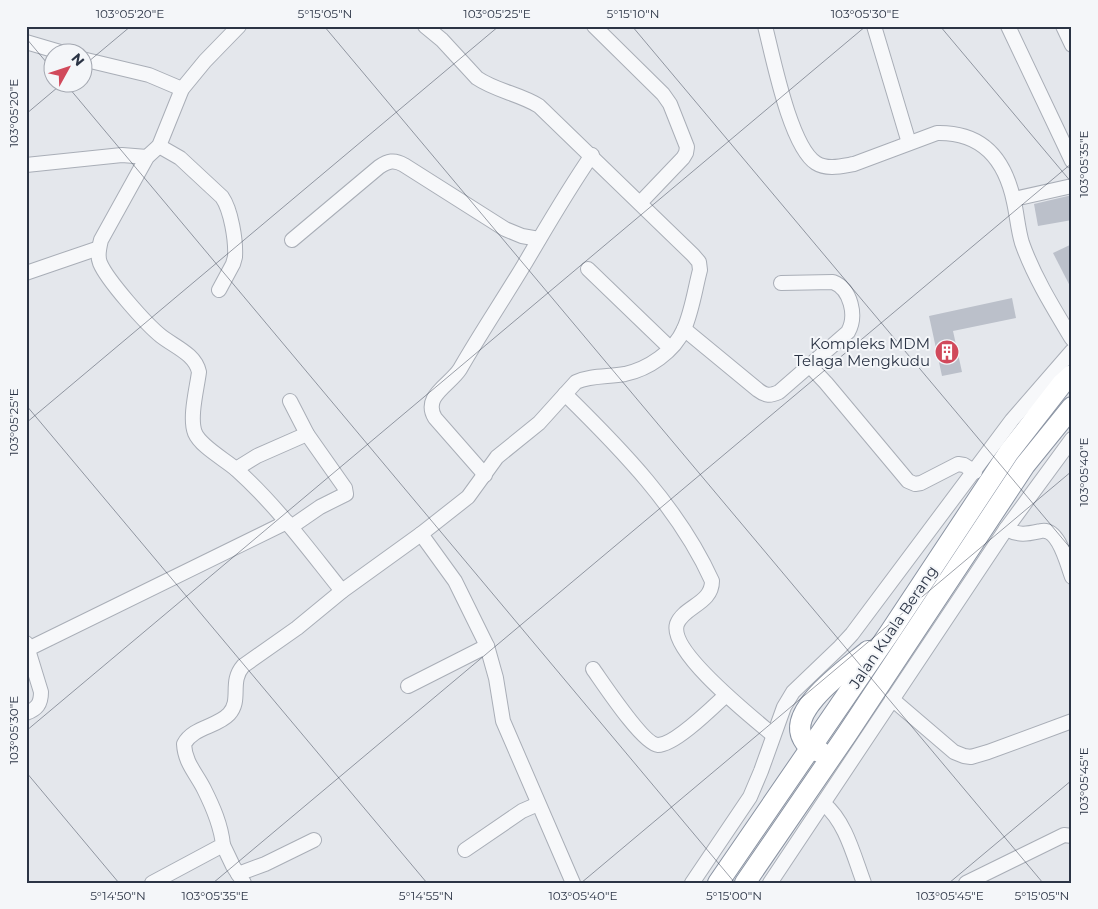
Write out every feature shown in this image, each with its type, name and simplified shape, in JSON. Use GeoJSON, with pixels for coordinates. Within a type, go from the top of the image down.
{"type":"FeatureCollection","features":[{"type":"Feature","properties":{"kind":"highway","name":"Jalan Kuala Berang"},"geometry":{"type":"LineString","coordinates":[[718,883],[890,632],[1002,448],[1072,375]]}},
{"type":"Feature","properties":{"kind":"highway","name":"Jalan Kuala Berang"},"geometry":{"type":"LineString","coordinates":[[750,876],[847,734],[1025,465],[1072,407]]}},
{"type":"Feature","properties":{"kind":"highway"},"geometry":{"type":"LineString","coordinates":[[847,734],[829,750],[819,752],[810,748],[799,728],[808,691],[890,632]]}},
{"type":"Feature","properties":{"kind":"street"},"geometry":{"type":"LineString","coordinates":[[239,26],[205,60],[182,89],[159,146],[147,158],[101,240],[99,248],[101,264],[110,279],[153,329],[193,358],[198,365],[199,372],[193,420],[197,436],[206,446],[236,469],[289,524],[342,592]]}},
{"type":"Feature","properties":{"kind":"street"},"geometry":{"type":"LineString","coordinates":[[314,840],[241,878],[223,845],[218,820],[185,756],[184,744],[192,734],[220,721],[230,713],[236,699],[235,678],[243,666],[297,628],[468,497],[497,457],[529,432],[576,382],[582,379],[616,375],[642,368],[659,359],[684,329],[700,270],[699,262],[693,255],[592,155],[539,106],[527,98],[484,83],[477,78],[442,40],[425,26]]}},
{"type":"Feature","properties":{"kind":"street"},"geometry":{"type":"LineString","coordinates":[[594,26],[663,94],[670,104],[687,147],[683,158],[640,202]]}},
{"type":"Feature","properties":{"kind":"street"},"geometry":{"type":"LineString","coordinates":[[765,26],[794,132],[806,153],[816,163],[826,167],[854,164],[944,132],[966,135],[980,142],[993,154],[1003,168],[1014,199],[1022,243],[1039,281],[1072,339]]}},
{"type":"Feature","properties":{"kind":"street"},"geometry":{"type":"LineString","coordinates":[[874,26],[909,143]]}},
{"type":"Feature","properties":{"kind":"street"},"geometry":{"type":"LineString","coordinates":[[1008,26],[1072,161]]}},
{"type":"Feature","properties":{"kind":"street"},"geometry":{"type":"LineString","coordinates":[[1063,26],[1072,45]]}},
{"type":"Feature","properties":{"kind":"street"},"geometry":{"type":"LineString","coordinates":[[26,42],[42,47]]}},
{"type":"Feature","properties":{"kind":"street"},"geometry":{"type":"LineString","coordinates":[[92,61],[149,75],[182,89]]}},
{"type":"Feature","properties":{"kind":"street"},"geometry":{"type":"LineString","coordinates":[[159,146],[180,158],[226,203],[229,211],[235,257],[220,290]]}},
{"type":"Feature","properties":{"kind":"street"},"geometry":{"type":"LineString","coordinates":[[26,165],[122,155],[147,158]]}},
{"type":"Feature","properties":{"kind":"street"},"geometry":{"type":"LineString","coordinates":[[485,475],[435,418],[430,406],[438,393],[459,370],[562,198],[592,155]]}},
{"type":"Feature","properties":{"kind":"street"},"geometry":{"type":"LineString","coordinates":[[292,240],[379,167],[392,160],[404,164],[505,229],[522,236],[539,239]]}},
{"type":"Feature","properties":{"kind":"street"},"geometry":{"type":"LineString","coordinates":[[1014,199],[1072,186]]}},
{"type":"Feature","properties":{"kind":"street"},"geometry":{"type":"LineString","coordinates":[[26,272],[99,248]]}},
{"type":"Feature","properties":{"kind":"street"},"geometry":{"type":"LineString","coordinates":[[588,269],[670,348]]}},
{"type":"Feature","properties":{"kind":"street"},"geometry":{"type":"LineString","coordinates":[[684,329],[765,395],[771,396],[779,392],[848,332],[852,325],[853,316],[846,291],[840,284],[833,282],[781,283]]}},
{"type":"Feature","properties":{"kind":"street"},"geometry":{"type":"LineString","coordinates":[[692,883],[750,797],[784,707],[793,692],[808,691],[974,472],[1002,448],[1012,420],[1072,351]]}},
{"type":"Feature","properties":{"kind":"street"},"geometry":{"type":"LineString","coordinates":[[809,365],[826,382],[908,481],[915,484],[921,483],[958,464],[964,465],[974,472]]}},
{"type":"Feature","properties":{"kind":"street"},"geometry":{"type":"LineString","coordinates":[[565,394],[607,436],[666,504],[689,536],[712,580],[712,587],[708,595],[678,623],[676,632],[679,642],[686,653],[726,695],[773,736]]}},
{"type":"Feature","properties":{"kind":"street"},"geometry":{"type":"LineString","coordinates":[[26,714],[34,710],[40,703],[41,698],[27,646],[289,524],[346,494],[345,488],[306,434],[290,401]]}},
{"type":"Feature","properties":{"kind":"street"},"geometry":{"type":"LineString","coordinates":[[236,469],[257,456],[306,434]]}},
{"type":"Feature","properties":{"kind":"street"},"geometry":{"type":"LineString","coordinates":[[750,876],[771,882],[1006,529],[1072,439]]}},
{"type":"Feature","properties":{"kind":"street"},"geometry":{"type":"LineString","coordinates":[[1006,529],[1022,534],[1044,530],[1050,531],[1057,538],[1072,577]]}},
{"type":"Feature","properties":{"kind":"street"},"geometry":{"type":"LineString","coordinates":[[421,534],[455,581],[487,646],[496,678],[503,721],[572,883]]}},
{"type":"Feature","properties":{"kind":"street"},"geometry":{"type":"LineString","coordinates":[[408,686],[487,646]]}},
{"type":"Feature","properties":{"kind":"street"},"geometry":{"type":"LineString","coordinates":[[593,669],[641,734],[659,745],[693,726],[726,695]]}},
{"type":"Feature","properties":{"kind":"street"},"geometry":{"type":"LineString","coordinates":[[892,699],[954,752],[971,757],[1072,721]]}},
{"type":"Feature","properties":{"kind":"street"},"geometry":{"type":"LineString","coordinates":[[465,850],[522,811],[538,804]]}},
{"type":"Feature","properties":{"kind":"street"},"geometry":{"type":"LineString","coordinates":[[824,804],[837,820],[847,839],[864,883]]}},
{"type":"Feature","properties":{"kind":"street"},"geometry":{"type":"LineString","coordinates":[[966,883],[1064,835],[1072,836]]}},
{"type":"Feature","properties":{"kind":"street"},"geometry":{"type":"LineString","coordinates":[[152,883],[223,845]]}},
{"type":"Feature","properties":{"kind":"building"},"geometry":{"type":"Polygon","coordinates":[[[1072,195],[1072,220],[1038,226],[1034,204],[1072,195]]]}},
{"type":"Feature","properties":{"kind":"building"},"geometry":{"type":"Polygon","coordinates":[[[1072,244],[1072,290],[1053,253],[1072,244]]]}},
{"type":"Feature","properties":{"kind":"building","name":"Kompleks MDM Telaga Mengkudu"},"geometry":{"type":"Polygon","coordinates":[[[1012,298],[1016,318],[953,331],[962,372],[942,376],[929,316],[1012,298]]]}},
{"type":"Feature","properties":{"kind":"place","name":"Kompleks MDM Telaga Mengkudu"},"geometry":{"type":"Point","coordinates":[947,352]}}]}
